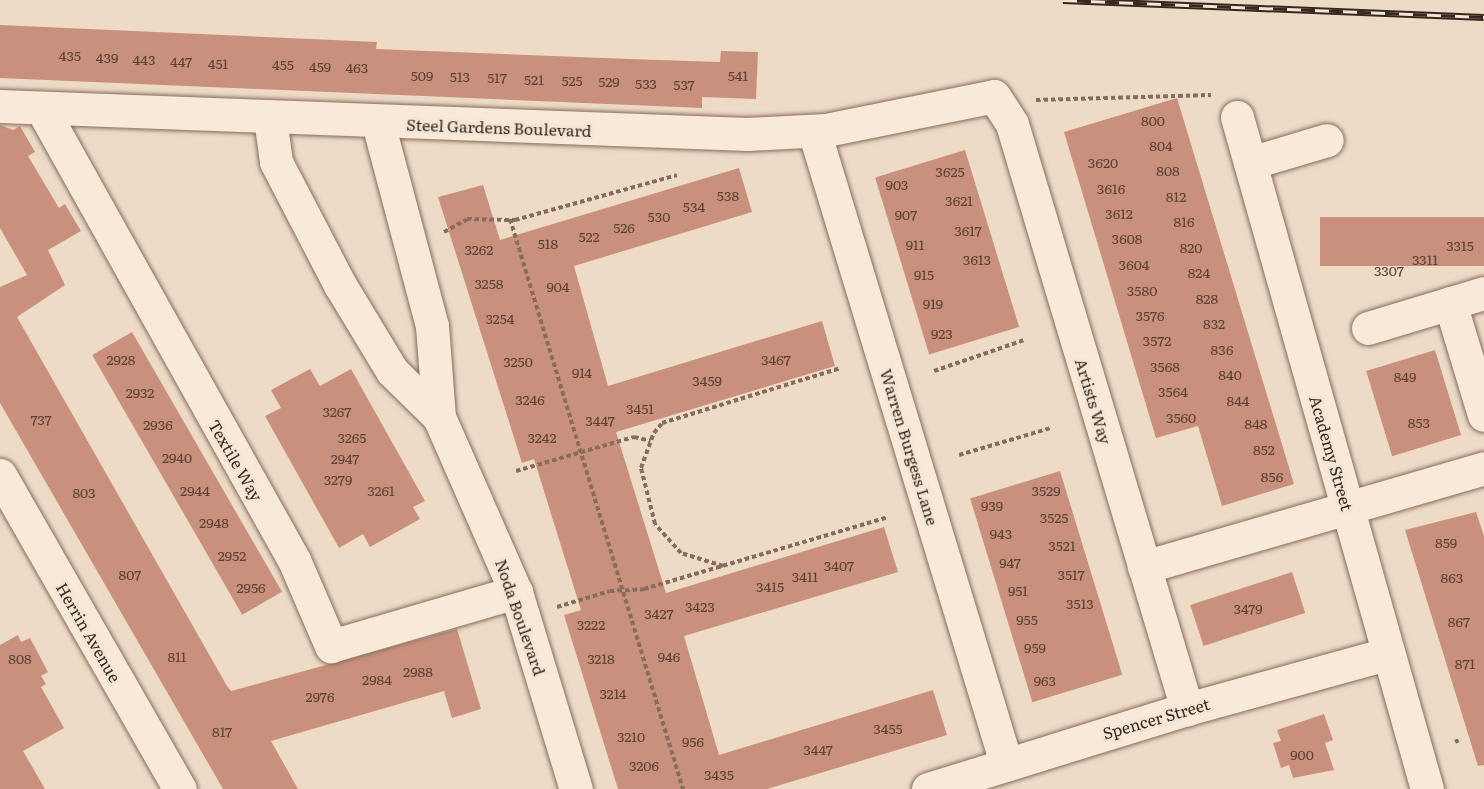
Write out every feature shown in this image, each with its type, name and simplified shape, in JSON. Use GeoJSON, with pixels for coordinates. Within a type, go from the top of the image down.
{"type":"FeatureCollection","features":[{"type":"Feature","properties":{"kind":"street","name":"Steel Gardens Boulevard"},"geometry":{"type":"LineString","coordinates":[[0,106],[378,123],[747,134],[814,131],[999,101]]}},
{"type":"Feature","properties":{"kind":"street","name":"Artists Way"},"geometry":{"type":"LineString","coordinates":[[999,101],[1187,709]]}},
{"type":"Feature","properties":{"kind":"street","name":"Textile Way"},"geometry":{"type":"LineString","coordinates":[[42,109],[294,560],[331,646],[516,592]]}},
{"type":"Feature","properties":{"kind":"street","name":"Academy Street"},"geometry":{"type":"LineString","coordinates":[[1237,117],[1348,510],[1386,654],[1427,789]]}},
{"type":"Feature","properties":{"kind":"street","name":"Noda Boulevard"},"geometry":{"type":"LineString","coordinates":[[270,118],[276,162],[340,285],[392,371],[439,417]]}},
{"type":"Feature","properties":{"kind":"street","name":"Noda Boulevard"},"geometry":{"type":"LineString","coordinates":[[378,123],[432,326],[439,417],[516,592],[576,789]]}},
{"type":"Feature","properties":{"kind":"street","name":"Warren Burgess Lane"},"geometry":{"type":"LineString","coordinates":[[814,131],[1006,763]]}},
{"type":"Feature","properties":{"kind":"street"},"geometry":{"type":"LineString","coordinates":[[1250,163],[1327,141]]}},
{"type":"Feature","properties":{"kind":"street"},"geometry":{"type":"LineString","coordinates":[[1368,328],[1484,293]]}},
{"type":"Feature","properties":{"kind":"street"},"geometry":{"type":"LineString","coordinates":[[1450,303],[1484,415]]}},
{"type":"Feature","properties":{"kind":"street"},"geometry":{"type":"LineString","coordinates":[[1144,567],[1348,510],[1484,468]]}},
{"type":"Feature","properties":{"kind":"street","name":"Herrin Avenue"},"geometry":{"type":"LineString","coordinates":[[0,475],[180,789]]}},
{"type":"Feature","properties":{"kind":"street","name":"Spencer Street"},"geometry":{"type":"LineString","coordinates":[[928,789],[1006,763],[1187,709],[1386,654]]}},
{"type":"Feature","properties":{"kind":"path"},"geometry":{"type":"LineString","coordinates":[[999,101],[1233,95],[1237,117]]}},
{"type":"Feature","properties":{"kind":"path"},"geometry":{"type":"LineString","coordinates":[[444,232],[467,219],[510,219],[677,175]]}},
{"type":"Feature","properties":{"kind":"path"},"geometry":{"type":"LineString","coordinates":[[510,219],[682,789]]}},
{"type":"Feature","properties":{"kind":"path"},"geometry":{"type":"LineString","coordinates":[[934,371],[1024,340]]}},
{"type":"Feature","properties":{"kind":"path"},"geometry":{"type":"LineString","coordinates":[[723,566],[681,553],[655,524],[640,468],[651,441],[662,423],[841,368]]}},
{"type":"Feature","properties":{"kind":"path"},"geometry":{"type":"LineString","coordinates":[[959,455],[1051,428]]}},
{"type":"Feature","properties":{"kind":"path"},"geometry":{"type":"LineString","coordinates":[[516,471],[634,437],[651,441]]}},
{"type":"Feature","properties":{"kind":"path"},"geometry":{"type":"LineString","coordinates":[[557,606],[622,590],[644,589],[888,517]]}},
{"type":"Feature","properties":{"kind":"building"},"geometry":{"type":"Polygon","coordinates":[[[0,25],[377,42],[376,49],[629,59],[720,62],[721,51],[758,52],[756,99],[702,97],[702,108],[0,78],[0,25]]]}},
{"type":"Feature","properties":{"kind":"building"},"geometry":{"type":"Polygon","coordinates":[[[1177,98],[1294,484],[1222,506],[1198,426],[1156,438],[1064,132],[1177,98]]]}},
{"type":"Feature","properties":{"kind":"building"},"geometry":{"type":"Polygon","coordinates":[[[0,125],[13,130],[20,126],[35,152],[28,156],[59,208],[65,204],[81,231],[48,250],[65,285],[17,317],[231,691],[457,629],[481,709],[452,718],[444,691],[271,741],[298,789],[223,789],[0,403],[0,287],[27,275],[0,228],[0,125]]]}},
{"type":"Feature","properties":{"kind":"building"},"geometry":{"type":"Polygon","coordinates":[[[965,150],[1019,327],[929,354],[875,177],[965,150]]]}},
{"type":"Feature","properties":{"kind":"building"},"geometry":{"type":"Polygon","coordinates":[[[739,168],[752,212],[574,266],[608,386],[822,321],[835,366],[616,432],[666,593],[884,527],[898,572],[684,636],[719,755],[933,690],[947,735],[767,789],[618,789],[564,615],[581,610],[534,459],[522,463],[438,197],[483,185],[500,240],[739,168]]]}},
{"type":"Feature","properties":{"kind":"building"},"geometry":{"type":"Polygon","coordinates":[[[1320,217],[1484,217],[1484,266],[1320,266],[1320,217]]]}},
{"type":"Feature","properties":{"kind":"building"},"geometry":{"type":"Polygon","coordinates":[[[132,332],[282,592],[242,615],[92,355],[132,332]]]}},
{"type":"Feature","properties":{"kind":"building"},"geometry":{"type":"Polygon","coordinates":[[[1435,350],[1461,435],[1392,456],[1366,371],[1435,350]]]}},
{"type":"Feature","properties":{"kind":"building"},"geometry":{"type":"Polygon","coordinates":[[[310,369],[320,386],[351,369],[425,501],[413,507],[420,519],[370,547],[363,534],[339,548],[265,416],[281,408],[271,390],[310,369]]]}},
{"type":"Feature","properties":{"kind":"building"},"geometry":{"type":"Polygon","coordinates":[[[1060,471],[1122,675],[1032,702],[970,498],[1060,471]]]}},
{"type":"Feature","properties":{"kind":"building"},"geometry":{"type":"Polygon","coordinates":[[[1476,512],[1484,536],[1484,765],[1478,766],[1405,530],[1476,512]]]}},
{"type":"Feature","properties":{"kind":"building"},"geometry":{"type":"Polygon","coordinates":[[[1292,572],[1305,613],[1204,646],[1190,605],[1292,572]]]}},
{"type":"Feature","properties":{"kind":"building"},"geometry":{"type":"Polygon","coordinates":[[[18,635],[21,642],[30,638],[48,672],[41,676],[46,684],[41,687],[64,728],[23,751],[45,789],[0,789],[0,645],[18,635]]]}},
{"type":"Feature","properties":{"kind":"building"},"geometry":{"type":"Polygon","coordinates":[[[1324,714],[1333,740],[1325,743],[1334,770],[1293,778],[1289,765],[1281,768],[1273,743],[1281,741],[1277,730],[1324,714]]]}},
{"type":"Feature","properties":{"kind":"railway"},"geometry":{"type":"LineString","coordinates":[[1063,0],[1484,17]]}}]}
